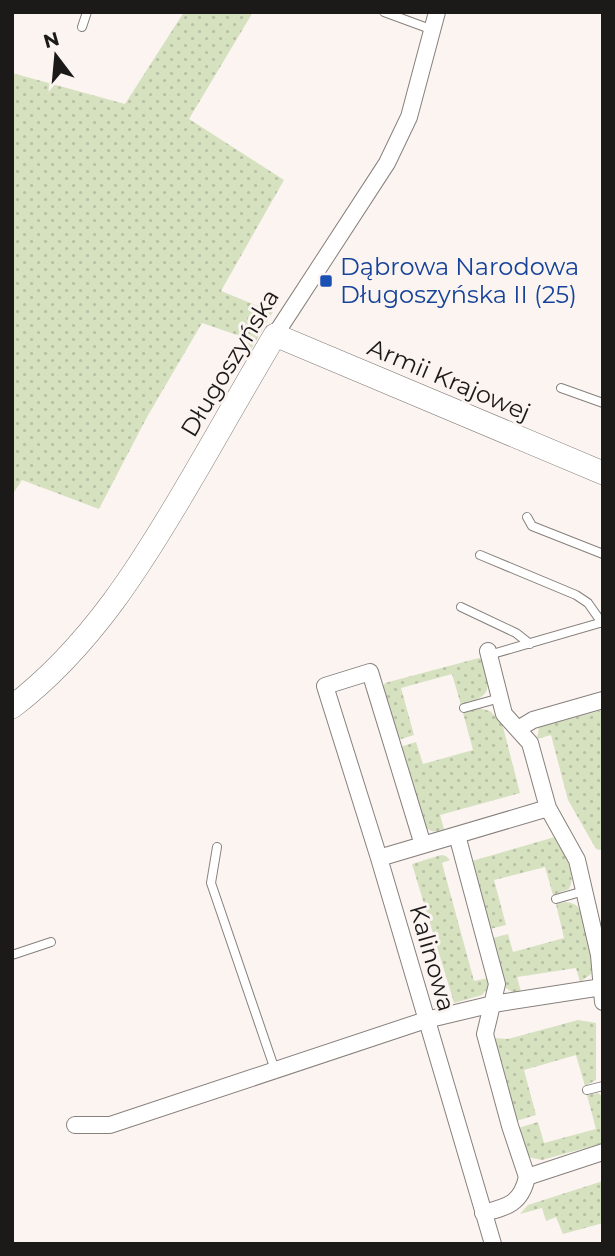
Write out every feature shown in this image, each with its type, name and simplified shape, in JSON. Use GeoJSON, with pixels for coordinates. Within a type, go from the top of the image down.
{"type":"FeatureCollection","features":[{"type":"Feature","properties":{"kind":"street","name":"Długoszyńska"},"geometry":{"type":"LineString","coordinates":[[12,706],[39,687],[101,619],[145,558],[275,335],[387,163],[409,117],[438,12]]}},
{"type":"Feature","properties":{"kind":"street","name":"Armii Krajowej"},"geometry":{"type":"LineString","coordinates":[[275,335],[603,473]]}},
{"type":"Feature","properties":{"kind":"street"},"geometry":{"type":"LineString","coordinates":[[75,1125],[110,1125],[426,1020],[493,1004],[602,995],[599,955],[577,860],[548,808],[530,743],[504,714],[488,653]]}},
{"type":"Feature","properties":{"kind":"street","name":"Kalinowa"},"geometry":{"type":"LineString","coordinates":[[423,845],[370,672],[325,686],[379,858],[482,1213],[494,1244]]}},
{"type":"Feature","properties":{"kind":"street"},"geometry":{"type":"LineString","coordinates":[[519,729],[533,720],[603,700]]}},
{"type":"Feature","properties":{"kind":"street"},"geometry":{"type":"LineString","coordinates":[[379,858],[548,808]]}},
{"type":"Feature","properties":{"kind":"street"},"geometry":{"type":"LineString","coordinates":[[457,835],[498,985],[485,1034],[527,1177],[524,1193],[508,1206],[482,1213]]}},
{"type":"Feature","properties":{"kind":"street"},"geometry":{"type":"LineString","coordinates":[[527,1177],[603,1152]]}},
{"type":"Feature","properties":{"kind":"lane"},"geometry":{"type":"LineString","coordinates":[[82,27],[87,12]]}},
{"type":"Feature","properties":{"kind":"lane"},"geometry":{"type":"LineString","coordinates":[[384,12],[433,30]]}},
{"type":"Feature","properties":{"kind":"lane"},"geometry":{"type":"LineString","coordinates":[[561,388],[603,403]]}},
{"type":"Feature","properties":{"kind":"lane"},"geometry":{"type":"LineString","coordinates":[[527,517],[532,526],[603,554]]}},
{"type":"Feature","properties":{"kind":"lane"},"geometry":{"type":"LineString","coordinates":[[480,555],[576,595],[588,603],[602,623],[488,653]]}},
{"type":"Feature","properties":{"kind":"lane"},"geometry":{"type":"LineString","coordinates":[[461,607],[516,633],[530,644]]}},
{"type":"Feature","properties":{"kind":"lane"},"geometry":{"type":"LineString","coordinates":[[464,708],[500,698]]}},
{"type":"Feature","properties":{"kind":"lane"},"geometry":{"type":"LineString","coordinates":[[217,847],[211,883],[275,1070]]}},
{"type":"Feature","properties":{"kind":"lane"},"geometry":{"type":"LineString","coordinates":[[556,899],[584,891]]}},
{"type":"Feature","properties":{"kind":"lane"},"geometry":{"type":"LineString","coordinates":[[12,955],[51,942]]}},
{"type":"Feature","properties":{"kind":"lane"},"geometry":{"type":"LineString","coordinates":[[587,1090],[603,1086]]}},
{"type":"Feature","properties":{"kind":"green space"},"geometry":{"type":"Polygon","coordinates":[[[184,12],[253,12],[189,119],[284,180],[221,291],[260,307],[280,300],[244,361],[240,336],[202,323],[147,417],[99,509],[22,480],[12,495],[12,73],[125,104],[184,12]]]}},
{"type":"Feature","properties":{"kind":"green space"},"geometry":{"type":"Polygon","coordinates":[[[479,658],[483,660],[487,690],[479,698],[461,705],[452,674],[401,688],[414,735],[398,740],[383,687],[385,683],[479,658]]]}},
{"type":"Feature","properties":{"kind":"green space"},"geometry":{"type":"Polygon","coordinates":[[[478,708],[490,711],[502,723],[520,793],[440,815],[444,829],[430,830],[426,827],[400,747],[416,742],[423,764],[473,750],[463,713],[478,708]]]}},
{"type":"Feature","properties":{"kind":"green space"},"geometry":{"type":"Polygon","coordinates":[[[603,710],[603,850],[596,849],[568,800],[551,735],[537,739],[539,727],[603,710]]]}},
{"type":"Feature","properties":{"kind":"green space"},"geometry":{"type":"Polygon","coordinates":[[[555,837],[572,876],[569,889],[553,895],[545,867],[494,880],[506,925],[490,929],[472,861],[555,837]]]}},
{"type":"Feature","properties":{"kind":"green space"},"geometry":{"type":"Polygon","coordinates":[[[441,855],[450,860],[442,863],[474,981],[489,978],[488,988],[482,995],[454,1003],[412,864],[441,855]]]}},
{"type":"Feature","properties":{"kind":"green space"},"geometry":{"type":"Polygon","coordinates":[[[566,902],[577,906],[582,915],[587,932],[591,974],[580,982],[576,968],[517,977],[521,992],[514,993],[506,988],[493,938],[508,934],[513,952],[564,938],[556,904],[566,902]]]}},
{"type":"Feature","properties":{"kind":"green space"},"geometry":{"type":"Polygon","coordinates":[[[578,1020],[596,1023],[596,1080],[585,1086],[576,1055],[524,1070],[536,1115],[516,1121],[493,1038],[508,1039],[578,1020]]]}},
{"type":"Feature","properties":{"kind":"green space"},"geometry":{"type":"Polygon","coordinates":[[[598,1093],[603,1097],[603,1143],[542,1160],[528,1157],[518,1128],[538,1122],[544,1143],[596,1129],[587,1095],[598,1093]]]}},
{"type":"Feature","properties":{"kind":"green space"},"geometry":{"type":"Polygon","coordinates":[[[603,1181],[603,1223],[563,1234],[556,1217],[546,1221],[542,1208],[520,1214],[528,1205],[603,1181]]]}},
{"type":"Feature","properties":{"kind":"place","name":"Dąbrowa Narodowa Długoszyńska II (25)"},"geometry":{"type":"Point","coordinates":[326,281]}}]}
